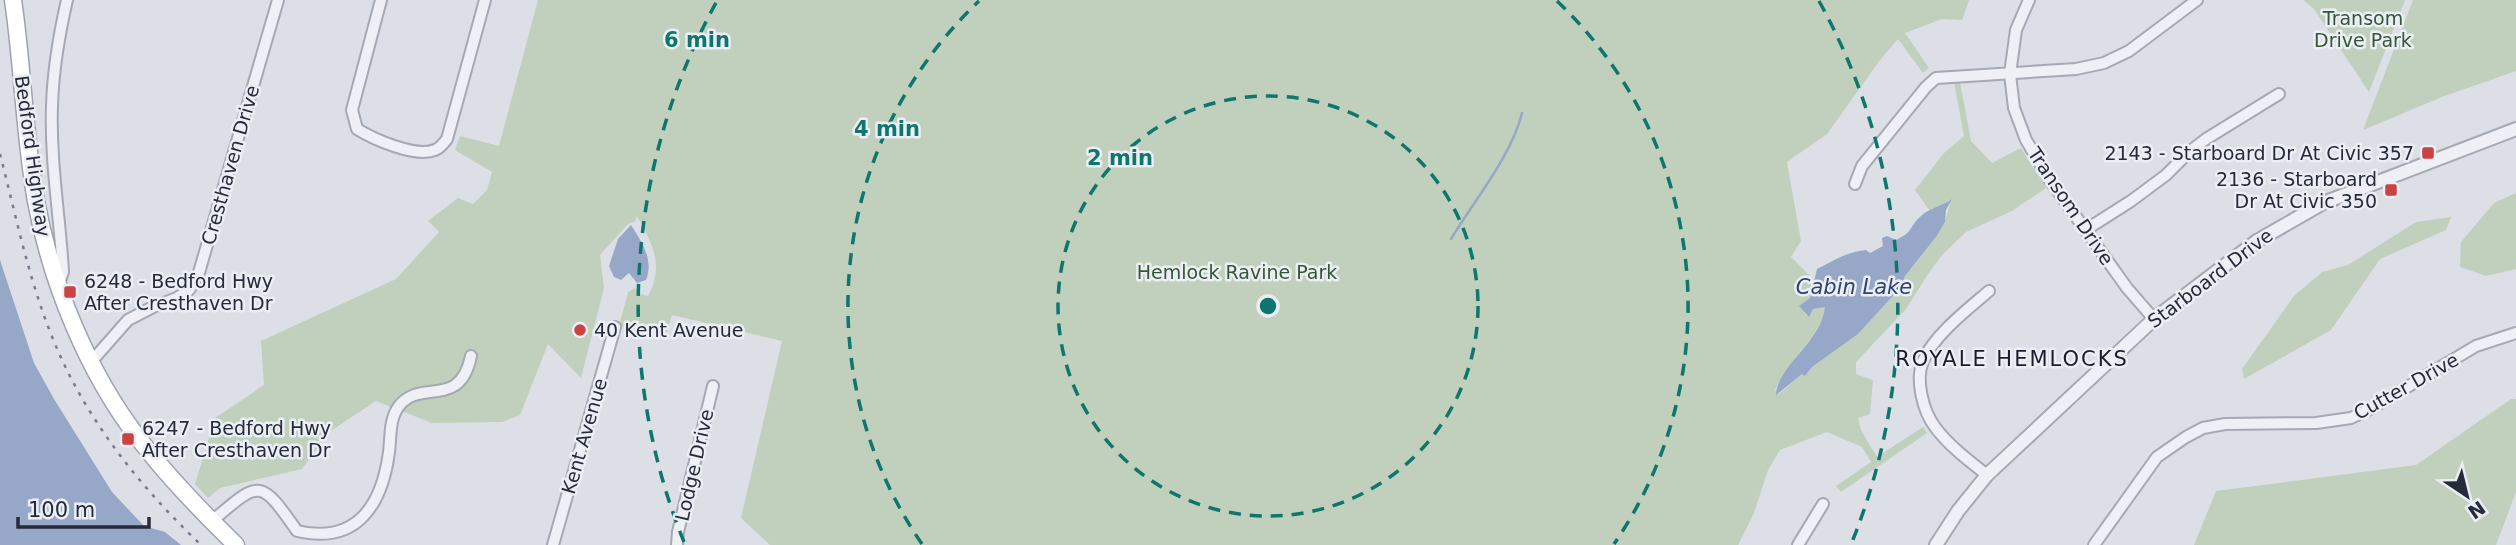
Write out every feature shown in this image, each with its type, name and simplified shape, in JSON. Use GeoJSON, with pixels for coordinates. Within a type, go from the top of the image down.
{"type":"FeatureCollection","features":[{"type":"Feature","properties":{"kind":"main road","name":"Bedford Highway"},"geometry":{"type":"LineString","coordinates":[[13,0],[36,199],[44,240],[59,284],[91,362],[105,389],[140,441],[236,545]]}},
{"type":"Feature","properties":{"kind":"street"},"geometry":{"type":"LineString","coordinates":[[59,284],[63,272],[52,107],[59,35],[67,0]]}},
{"type":"Feature","properties":{"kind":"street","name":"Cresthaven Drive"},"geometry":{"type":"LineString","coordinates":[[91,362],[128,320],[177,298],[189,290],[198,276],[278,0]]}},
{"type":"Feature","properties":{"kind":"street"},"geometry":{"type":"LineString","coordinates":[[381,0],[352,110],[357,129],[375,140],[424,153],[437,150],[447,139],[485,0]]}},
{"type":"Feature","properties":{"kind":"street","name":"Transom Drive"},"geometry":{"type":"LineString","coordinates":[[2029,0],[2016,30],[2010,74],[2014,108],[2026,140],[2049,179],[2127,288],[2154,319]]}},
{"type":"Feature","properties":{"kind":"street"},"geometry":{"type":"LineString","coordinates":[[1855,184],[1862,166],[1936,78],[2076,69],[2104,63],[2129,51],[2197,0]]}},
{"type":"Feature","properties":{"kind":"street"},"geometry":{"type":"LineString","coordinates":[[2087,229],[2149,188],[2206,139],[2279,94]]}},
{"type":"Feature","properties":{"kind":"street","name":"Starboard Drive"},"geometry":{"type":"LineString","coordinates":[[1936,545],[1958,511],[1987,475],[2154,319],[2257,240],[2323,203],[2516,129]]}},
{"type":"Feature","properties":{"kind":"street"},"geometry":{"type":"LineString","coordinates":[[1987,475],[1934,426],[1919,378],[1923,361],[1934,344],[1989,291]]}},
{"type":"Feature","properties":{"kind":"street","name":"Kent Avenue"},"geometry":{"type":"LineString","coordinates":[[552,545],[615,327]]}},
{"type":"Feature","properties":{"kind":"street","name":"Cutter Drive"},"geometry":{"type":"LineString","coordinates":[[2094,545],[2157,457],[2203,428],[2225,424],[2316,423],[2351,418],[2476,346],[2516,333]]}},
{"type":"Feature","properties":{"kind":"street"},"geometry":{"type":"LineString","coordinates":[[212,521],[241,496],[256,490],[275,499],[296,531],[323,537],[362,521],[384,484],[391,423],[400,404],[422,393],[448,390],[466,373],[471,356]]}},
{"type":"Feature","properties":{"kind":"street","name":"Lodge Drive"},"geometry":{"type":"LineString","coordinates":[[677,545],[713,386]]}},
{"type":"Feature","properties":{"kind":"street"},"geometry":{"type":"LineString","coordinates":[[1798,545],[1823,504]]}},
{"type":"Feature","properties":{"kind":"green space","name":"Hemlock Ravine Park"},"geometry":{"type":"Polygon","coordinates":[[[538,0],[1969,0],[1962,20],[1942,19],[1905,33],[1929,68],[1923,73],[1898,39],[1827,134],[1787,162],[1801,241],[1791,257],[1815,281],[1810,298],[1800,306],[1806,315],[1813,309],[1823,306],[1826,308],[1815,332],[1780,379],[1775,390],[1779,394],[1858,334],[1901,287],[1905,276],[1945,222],[1951,200],[1930,211],[1915,190],[1944,153],[1964,136],[1954,82],[1960,82],[1971,141],[1992,163],[2021,148],[2046,188],[2012,211],[1966,232],[1943,254],[1906,309],[1856,362],[1856,374],[1873,380],[1870,414],[1858,418],[1861,430],[1877,457],[1923,427],[1927,433],[1841,492],[1836,486],[1871,462],[1862,447],[1827,432],[1780,450],[1768,470],[1754,513],[1738,545],[770,545],[741,518],[782,341],[672,315],[665,338],[619,326],[628,292],[635,288],[640,294],[648,296],[656,274],[652,245],[637,216],[635,222],[629,223],[600,255],[604,288],[581,378],[548,344],[520,415],[502,422],[432,423],[376,401],[329,432],[302,469],[220,488],[208,498],[195,484],[215,418],[264,385],[261,341],[396,279],[439,232],[428,221],[458,198],[473,204],[487,190],[492,172],[455,150],[460,136],[499,146],[538,0]]]}},
{"type":"Feature","properties":{"kind":"green space","name":"Transom Drive Park"},"geometry":{"type":"Polygon","coordinates":[[[2303,0],[2405,0],[2369,92],[2314,9],[2303,0]]]}},
{"type":"Feature","properties":{"kind":"green space"},"geometry":{"type":"Polygon","coordinates":[[[2413,0],[2516,0],[2516,71],[2442,97],[2363,130],[2413,0]]]}},
{"type":"Feature","properties":{"kind":"green space"},"geometry":{"type":"Polygon","coordinates":[[[2516,193],[2516,269],[2486,276],[2460,267],[2461,242],[2494,203],[2516,193]]]}},
{"type":"Feature","properties":{"kind":"green space"},"geometry":{"type":"Polygon","coordinates":[[[2451,217],[2446,230],[2380,259],[2331,330],[2244,379],[2242,369],[2294,296],[2322,272],[2348,265],[2416,222],[2451,217]]]}},
{"type":"Feature","properties":{"kind":"green space"},"geometry":{"type":"Polygon","coordinates":[[[2511,399],[2516,399],[2516,492],[2496,545],[2194,545],[2216,491],[2416,465],[2511,399]]]}},
{"type":"Feature","properties":{"kind":"water","name":"Cabin Lake"},"geometry":{"type":"Polygon","coordinates":[[[1952,199],[1946,210],[1945,222],[1905,276],[1901,287],[1858,334],[1776,395],[1783,374],[1816,332],[1822,320],[1825,307],[1813,309],[1809,317],[1799,306],[1810,298],[1817,269],[1851,253],[1866,250],[1870,253],[1883,246],[1882,238],[1887,236],[1896,240],[1906,234],[1924,213],[1952,199]]]}},
{"type":"Feature","properties":{"kind":"water"},"geometry":{"type":"Polygon","coordinates":[[[631,225],[643,245],[649,265],[646,280],[637,283],[629,273],[621,280],[614,277],[609,266],[618,239],[631,225]]]}},
{"type":"Feature","properties":{"kind":"water"},"geometry":{"type":"Polygon","coordinates":[[[0,260],[34,363],[112,492],[144,526],[165,532],[181,545],[0,545],[0,260]]]}},
{"type":"Feature","properties":{"kind":"waterway"},"geometry":{"type":"LineString","coordinates":[[1451,239],[1501,161],[1522,113]]}},
{"type":"Feature","properties":{"kind":"railway"},"geometry":{"type":"LineString","coordinates":[[0,154],[34,286],[62,360],[94,418],[133,472],[201,545]]}},
{"type":"Feature","properties":{"kind":"place","name":"2143 - Starboard Dr At Civic 357"},"geometry":{"type":"Point","coordinates":[2428,153]}},
{"type":"Feature","properties":{"kind":"place","name":"2136 - Starboard Dr At Civic 350"},"geometry":{"type":"Point","coordinates":[2391,190]}},
{"type":"Feature","properties":{"kind":"place","name":"6248 - Bedford Hwy After Cresthaven Dr"},"geometry":{"type":"Point","coordinates":[70,292]}},
{"type":"Feature","properties":{"kind":"place","name":"40 Kent Avenue"},"geometry":{"type":"Point","coordinates":[580,330]}},
{"type":"Feature","properties":{"kind":"place","name":"6247 - Bedford Hwy After Cresthaven Dr"},"geometry":{"type":"Point","coordinates":[128,439]}},
{"type":"Feature","properties":{"kind":"district","name":"ROYALE HEMLOCKS"},"geometry":{"type":"Point","coordinates":[2012,359]}}]}
